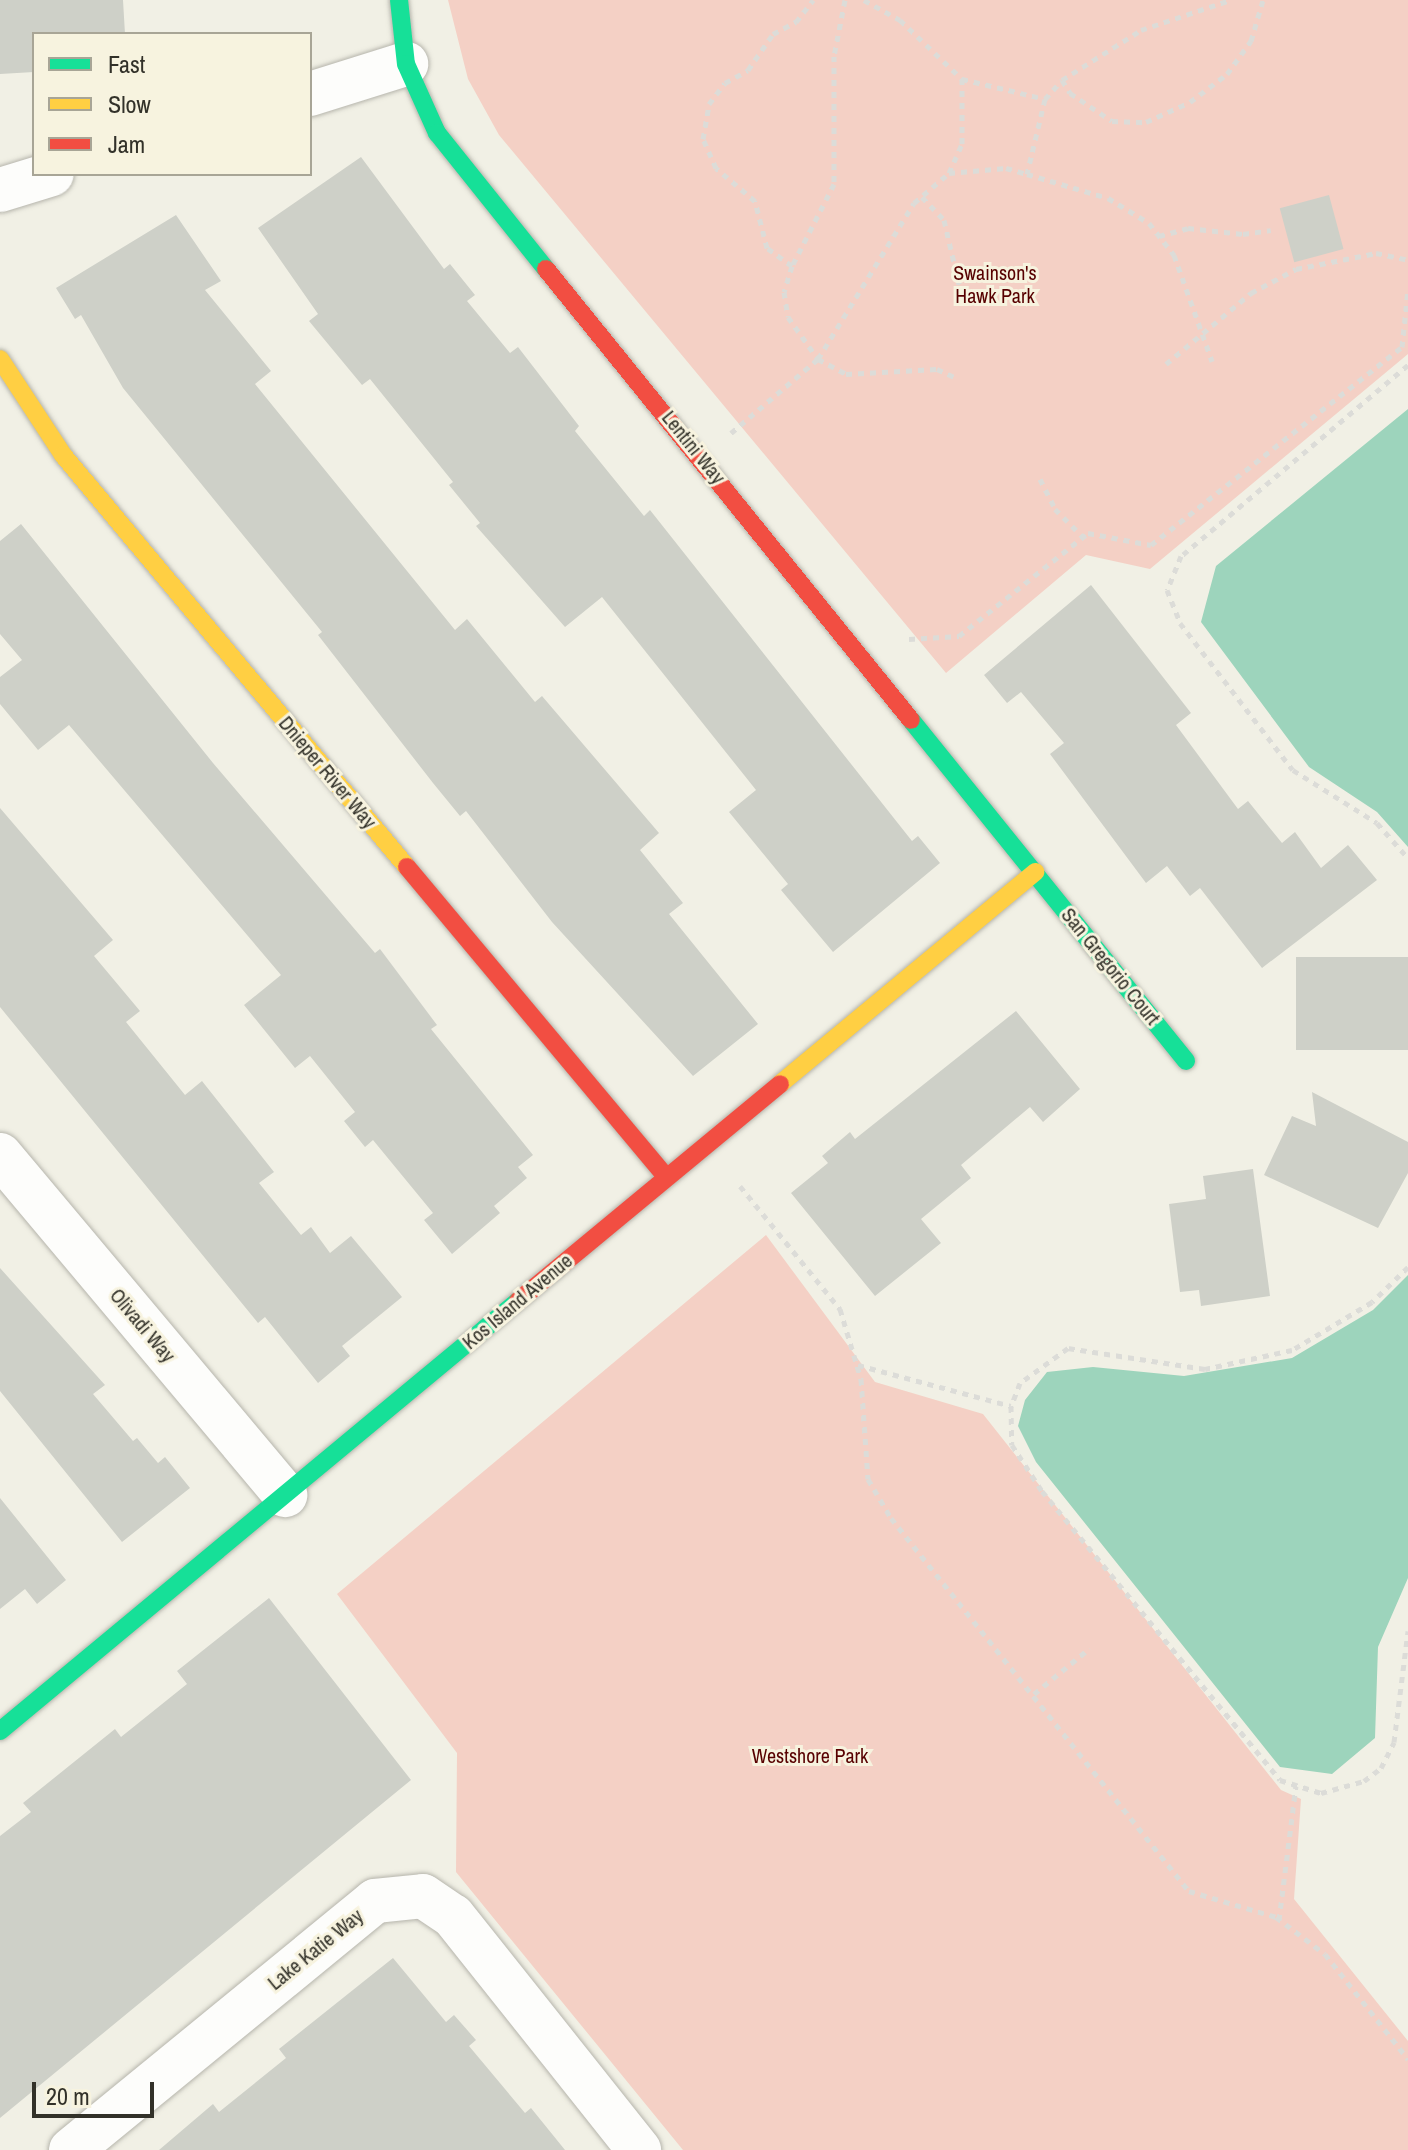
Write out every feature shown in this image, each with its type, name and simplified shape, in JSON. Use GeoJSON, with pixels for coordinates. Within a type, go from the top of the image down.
{"type":"FeatureCollection","features":[{"type":"Feature","properties":{"kind":"street","name":"Lentini Way"},"geometry":{"type":"LineString","coordinates":[[399,0],[406,64],[437,133],[703,457],[1035,872]]}},
{"type":"Feature","properties":{"kind":"street"},"geometry":{"type":"LineString","coordinates":[[312,93],[406,64]]}},
{"type":"Feature","properties":{"kind":"street"},"geometry":{"type":"LineString","coordinates":[[0,190],[46,176]]}},
{"type":"Feature","properties":{"kind":"street","name":"Dnieper River Way"},"geometry":{"type":"LineString","coordinates":[[0,359],[63,455],[665,1176]]}},
{"type":"Feature","properties":{"kind":"street","name":"Kos Island Avenue"},"geometry":{"type":"LineString","coordinates":[[0,1731],[1035,872]]}},
{"type":"Feature","properties":{"kind":"street","name":"San Gregorio Court"},"geometry":{"type":"LineString","coordinates":[[1035,872],[1186,1061]]}},
{"type":"Feature","properties":{"kind":"street","name":"Olivadi Way"},"geometry":{"type":"LineString","coordinates":[[0,1155],[285,1495]]}},
{"type":"Feature","properties":{"kind":"street","name":"Lake Katie Way"},"geometry":{"type":"LineString","coordinates":[[71,2150],[375,1901],[423,1896],[453,1916],[639,2150]]}},
{"type":"Feature","properties":{"kind":"path"},"geometry":{"type":"LineString","coordinates":[[792,266],[767,248],[755,201],[716,168],[703,139],[709,104],[725,83],[748,70],[773,34],[796,22],[813,0]]}},
{"type":"Feature","properties":{"kind":"path"},"geometry":{"type":"LineString","coordinates":[[845,0],[834,56],[834,184],[792,266],[784,292],[788,317],[818,359],[846,374],[937,369],[954,377]]}},
{"type":"Feature","properties":{"kind":"path"},"geometry":{"type":"LineString","coordinates":[[864,0],[900,20],[962,79],[1045,99]]}},
{"type":"Feature","properties":{"kind":"path"},"geometry":{"type":"LineString","coordinates":[[1027,174],[1045,99],[1062,80],[1141,30],[1230,0]]}},
{"type":"Feature","properties":{"kind":"path"},"geometry":{"type":"LineString","coordinates":[[1062,80],[1070,93],[1112,121],[1146,122],[1190,102],[1227,74],[1251,41],[1263,0]]}},
{"type":"Feature","properties":{"kind":"path"},"geometry":{"type":"LineString","coordinates":[[703,457],[818,359],[888,240],[922,197],[949,173],[962,144],[962,79]]}},
{"type":"Feature","properties":{"kind":"path"},"geometry":{"type":"LineString","coordinates":[[949,173],[1006,168],[1108,198],[1149,223],[1174,255],[1200,335],[1212,361]]}},
{"type":"Feature","properties":{"kind":"path"},"geometry":{"type":"LineString","coordinates":[[922,197],[944,220],[962,297]]}},
{"type":"Feature","properties":{"kind":"path"},"geometry":{"type":"LineString","coordinates":[[1159,236],[1188,228],[1231,234],[1271,230]]}},
{"type":"Feature","properties":{"kind":"path"},"geometry":{"type":"LineString","coordinates":[[1166,364],[1251,293],[1296,269],[1376,253],[1408,260]]}},
{"type":"Feature","properties":{"kind":"path"},"geometry":{"type":"LineString","coordinates":[[909,639],[959,636],[1088,533],[1151,545],[1402,347],[1408,289]]}},
{"type":"Feature","properties":{"kind":"path"},"geometry":{"type":"LineString","coordinates":[[1408,365],[1181,556],[1167,590],[1180,623],[1293,770],[1377,823],[1408,858]]}},
{"type":"Feature","properties":{"kind":"path"},"geometry":{"type":"LineString","coordinates":[[1040,479],[1055,509],[1083,537]]}},
{"type":"Feature","properties":{"kind":"path"},"geometry":{"type":"LineString","coordinates":[[740,1186],[840,1309],[858,1365],[868,1479],[891,1518],[1189,1891],[1237,1902],[1279,1920],[1325,1954],[1408,2059]]}},
{"type":"Feature","properties":{"kind":"path"},"geometry":{"type":"LineString","coordinates":[[1408,1267],[1372,1302],[1292,1350],[1205,1369],[1068,1348],[1020,1383],[1011,1406],[1012,1445],[1042,1491],[1280,1780],[1321,1793],[1345,1788],[1381,1768],[1394,1742],[1408,1631]]}},
{"type":"Feature","properties":{"kind":"path"},"geometry":{"type":"LineString","coordinates":[[858,1365],[1011,1406]]}},
{"type":"Feature","properties":{"kind":"path"},"geometry":{"type":"LineString","coordinates":[[1034,1694],[1090,1648]]}},
{"type":"Feature","properties":{"kind":"path"},"geometry":{"type":"LineString","coordinates":[[1279,1920],[1296,1786]]}},
{"type":"Feature","properties":{"kind":"green space","name":"Swainson's Hawk Park"},"geometry":{"type":"Polygon","coordinates":[[[448,0],[1408,0],[1408,354],[1150,569],[1086,555],[946,673],[499,135],[468,79],[448,0]]]}},
{"type":"Feature","properties":{"kind":"green space","name":"Westshore Park"},"geometry":{"type":"Polygon","coordinates":[[[766,1235],[875,1382],[983,1414],[1281,1790],[1301,1799],[1294,1899],[1408,2041],[1408,2150],[683,2150],[456,1872],[457,1753],[337,1594],[766,1235]]]}},
{"type":"Feature","properties":{"kind":"shaded area"},"geometry":{"type":"Polygon","coordinates":[[[1408,409],[1408,847],[1377,812],[1309,767],[1201,622],[1216,566],[1408,409]]]}},
{"type":"Feature","properties":{"kind":"shaded area"},"geometry":{"type":"Polygon","coordinates":[[[1408,1275],[1408,1578],[1378,1647],[1375,1738],[1332,1774],[1280,1767],[1036,1462],[1018,1426],[1025,1400],[1047,1372],[1093,1367],[1184,1376],[1292,1358],[1373,1310],[1408,1275]]]}},
{"type":"Feature","properties":{"kind":"building"},"geometry":{"type":"Polygon","coordinates":[[[0,0],[123,0],[125,32],[32,32],[32,72],[0,74],[0,0]]]}},
{"type":"Feature","properties":{"kind":"building"},"geometry":{"type":"Polygon","coordinates":[[[361,157],[444,269],[450,264],[475,295],[467,301],[510,353],[518,347],[579,426],[575,431],[644,516],[650,510],[912,841],[918,836],[940,863],[833,952],[781,890],[788,884],[729,812],[756,790],[602,597],[565,627],[476,526],[480,523],[449,485],[453,482],[370,379],[362,385],[309,321],[318,314],[258,228],[361,157]]]}},
{"type":"Feature","properties":{"kind":"building"},"geometry":{"type":"Polygon","coordinates":[[[1329,195],[1343,249],[1294,262],[1280,208],[1329,195]]]}},
{"type":"Feature","properties":{"kind":"building"},"geometry":{"type":"Polygon","coordinates":[[[176,215],[221,281],[205,290],[271,371],[255,384],[455,630],[467,619],[535,702],[542,696],[659,833],[640,850],[683,903],[669,914],[758,1024],[693,1076],[552,922],[466,811],[460,816],[433,783],[318,635],[322,632],[123,388],[81,315],[75,319],[56,288],[176,215]]]}},
{"type":"Feature","properties":{"kind":"building"},"geometry":{"type":"Polygon","coordinates":[[[21,524],[213,763],[375,953],[380,949],[437,1025],[431,1029],[533,1155],[518,1167],[527,1178],[494,1206],[500,1213],[452,1254],[424,1220],[433,1213],[373,1140],[365,1147],[344,1121],[355,1112],[310,1056],[295,1068],[244,1005],[281,975],[69,725],[38,750],[0,704],[0,677],[22,660],[0,634],[0,541],[21,524]]]}},
{"type":"Feature","properties":{"kind":"building"},"geometry":{"type":"Polygon","coordinates":[[[1091,585],[1191,713],[1176,725],[1238,809],[1248,801],[1282,843],[1295,832],[1321,868],[1348,845],[1377,880],[1262,968],[1200,888],[1190,896],[1167,866],[1146,883],[1050,754],[1064,743],[1021,692],[1007,703],[984,675],[1091,585]]]}},
{"type":"Feature","properties":{"kind":"building"},"geometry":{"type":"Polygon","coordinates":[[[0,808],[113,940],[94,956],[140,1011],[126,1022],[185,1095],[202,1081],[274,1172],[259,1183],[301,1235],[311,1227],[330,1253],[351,1236],[402,1297],[342,1346],[350,1356],[318,1383],[265,1317],[258,1323],[0,1007],[0,808]]]}},
{"type":"Feature","properties":{"kind":"building"},"geometry":{"type":"Polygon","coordinates":[[[1296,957],[1408,957],[1408,1050],[1296,1050],[1296,957]]]}},
{"type":"Feature","properties":{"kind":"building"},"geometry":{"type":"Polygon","coordinates":[[[1016,1011],[1080,1089],[1043,1122],[1030,1107],[961,1165],[971,1178],[921,1219],[941,1243],[875,1296],[791,1193],[828,1163],[822,1156],[850,1132],[855,1139],[1016,1011]]]}},
{"type":"Feature","properties":{"kind":"building"},"geometry":{"type":"Polygon","coordinates":[[[1312,1092],[1408,1142],[1408,1173],[1378,1228],[1264,1175],[1292,1116],[1316,1126],[1312,1092]]]}},
{"type":"Feature","properties":{"kind":"building"},"geometry":{"type":"Polygon","coordinates":[[[1253,1169],[1270,1296],[1201,1306],[1199,1290],[1180,1292],[1169,1204],[1206,1199],[1203,1176],[1253,1169]]]}},
{"type":"Feature","properties":{"kind":"building"},"geometry":{"type":"Polygon","coordinates":[[[0,1268],[105,1385],[93,1394],[133,1441],[137,1438],[158,1463],[165,1457],[190,1488],[122,1542],[0,1391],[0,1268]]]}},
{"type":"Feature","properties":{"kind":"building"},"geometry":{"type":"Polygon","coordinates":[[[0,1498],[66,1580],[37,1604],[25,1589],[0,1609],[0,1498]]]}},
{"type":"Feature","properties":{"kind":"building"},"geometry":{"type":"Polygon","coordinates":[[[269,1598],[411,1780],[0,2118],[0,1836],[31,1812],[23,1803],[115,1729],[121,1737],[187,1684],[177,1671],[269,1598]]]}},
{"type":"Feature","properties":{"kind":"building"},"geometry":{"type":"Polygon","coordinates":[[[393,1958],[446,2022],[454,2015],[476,2040],[469,2046],[525,2113],[531,2108],[565,2150],[159,2150],[213,2104],[219,2112],[286,2058],[279,2049],[393,1958]]]}},
{"type":"Feature","properties":{"kind":"traffic: fast"},"geometry":{"type":"LineString","coordinates":[[399,0],[406,64],[437,133],[546,269]]}},
{"type":"Feature","properties":{"kind":"traffic: fast"},"geometry":{"type":"LineString","coordinates":[[911,720],[1186,1061]]}},
{"type":"Feature","properties":{"kind":"traffic: fast"},"geometry":{"type":"LineString","coordinates":[[0,1731],[518,1301]]}},
{"type":"Feature","properties":{"kind":"traffic: slow"},"geometry":{"type":"LineString","coordinates":[[0,359],[63,455],[407,867]]}},
{"type":"Feature","properties":{"kind":"traffic: slow"},"geometry":{"type":"LineString","coordinates":[[780,1084],[1035,872]]}},
{"type":"Feature","properties":{"kind":"traffic: jam"},"geometry":{"type":"LineString","coordinates":[[546,269],[911,720]]}},
{"type":"Feature","properties":{"kind":"traffic: jam"},"geometry":{"type":"LineString","coordinates":[[407,867],[665,1176]]}},
{"type":"Feature","properties":{"kind":"traffic: jam"},"geometry":{"type":"LineString","coordinates":[[518,1301],[780,1084]]}}]}
